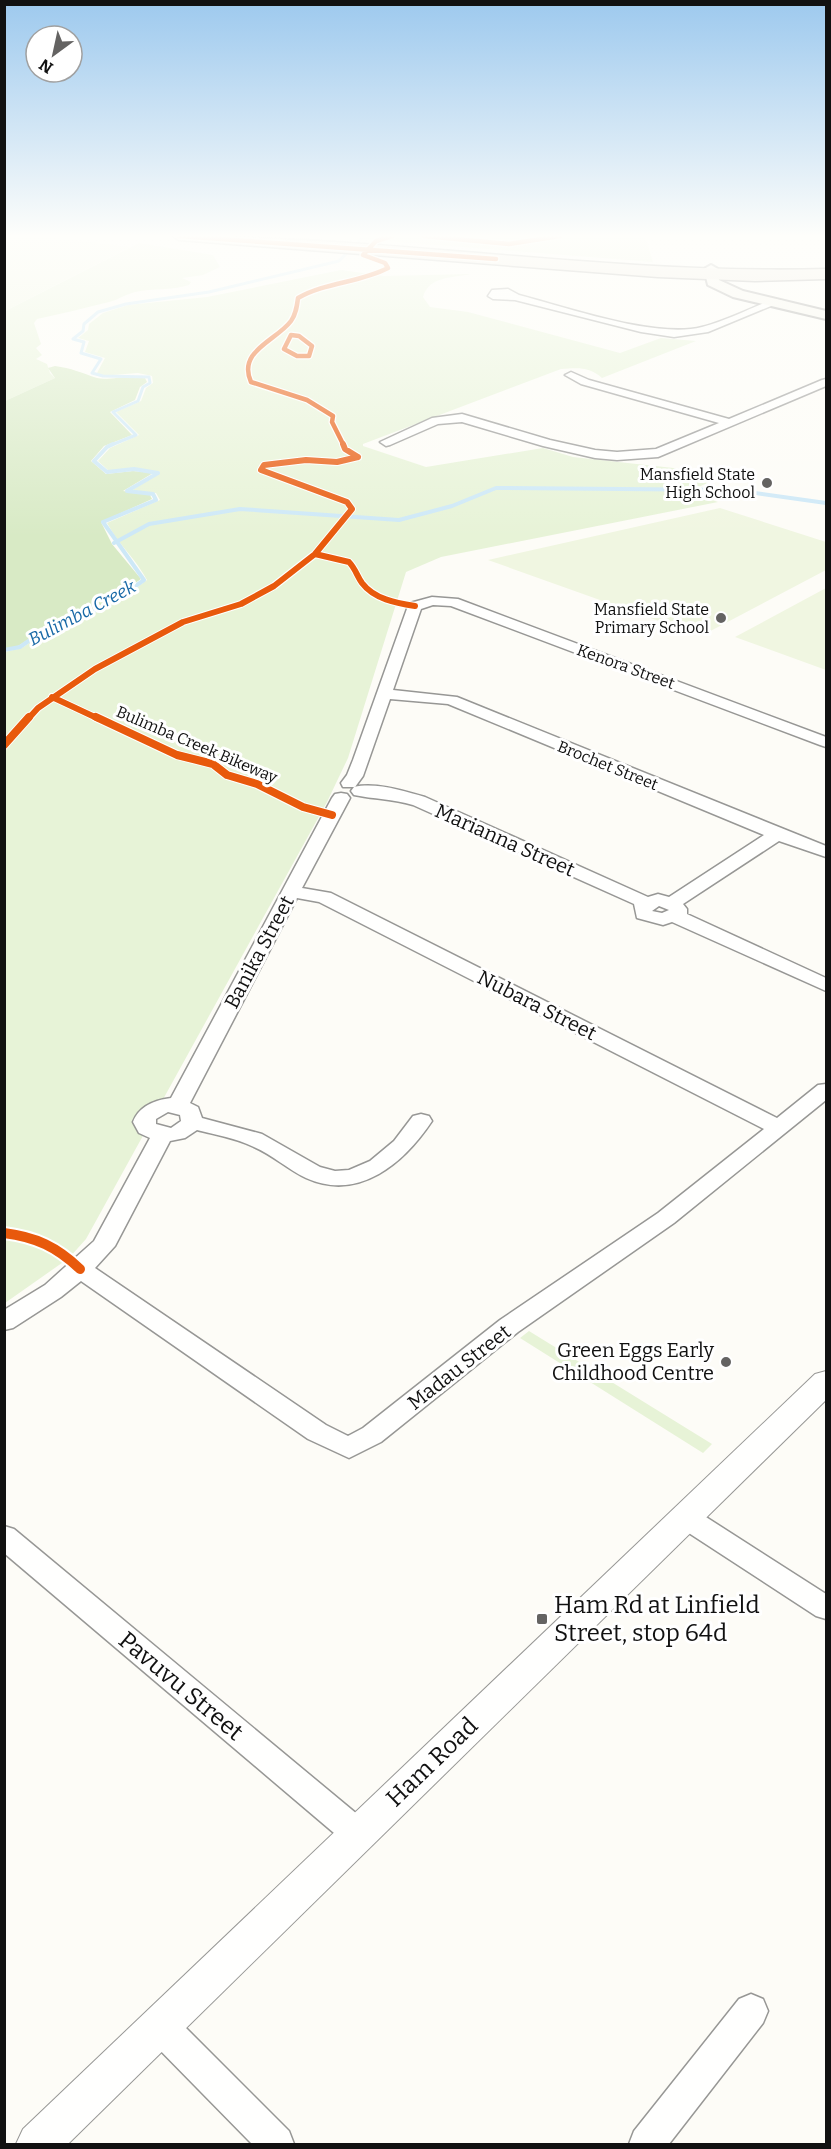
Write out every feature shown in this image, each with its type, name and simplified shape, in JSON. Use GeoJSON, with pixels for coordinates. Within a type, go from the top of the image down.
{"type":"FeatureCollection","features":[{"type":"Feature","properties":{"kind":"street"},"geometry":{"type":"LineString","coordinates":[[571,375],[585,382],[732,423]]}},
{"type":"Feature","properties":{"kind":"street"},"geometry":{"type":"LineString","coordinates":[[386,442],[436,421],[462,418],[571,449],[616,456],[640,456],[673,448],[826,382]]}},
{"type":"Feature","properties":{"kind":"street","name":"Kenora Street"},"geometry":{"type":"LineString","coordinates":[[423,602],[441,600],[453,602],[826,742]]}},
{"type":"Feature","properties":{"kind":"street","name":"Banika Street"},"geometry":{"type":"LineString","coordinates":[[185,1114],[291,892],[350,791],[386,694],[415,606],[423,602]]}},
{"type":"Feature","properties":{"kind":"street","name":"Brochet Street"},"geometry":{"type":"LineString","coordinates":[[386,694],[451,700],[826,852]]}},
{"type":"Feature","properties":{"kind":"street","name":"Marianna Street"},"geometry":{"type":"LineString","coordinates":[[350,791],[394,794],[419,801],[646,903],[658,900],[673,909]]}},
{"type":"Feature","properties":{"kind":"street"},"geometry":{"type":"LineString","coordinates":[[777,834],[673,909],[826,985]]}},
{"type":"Feature","properties":{"kind":"street","name":"Nubara Street"},"geometry":{"type":"LineString","coordinates":[[291,892],[324,897],[780,1128]]}},
{"type":"Feature","properties":{"kind":"street","name":"Madau Street"},"geometry":{"type":"LineString","coordinates":[[80,1269],[317,1432],[349,1448],[372,1435],[509,1326],[666,1218],[826,1090]]}},
{"type":"Feature","properties":{"kind":"street"},"geometry":{"type":"LineString","coordinates":[[185,1114],[181,1132],[162,1134],[147,1128],[144,1122],[146,1116],[159,1107],[185,1114],[247,1135],[267,1144],[319,1175],[339,1179],[354,1178],[370,1171],[409,1140],[421,1121]]}},
{"type":"Feature","properties":{"kind":"street"},"geometry":{"type":"LineString","coordinates":[[4,1322],[53,1291],[103,1246],[162,1134]]}},
{"type":"Feature","properties":{"kind":"street","name":"Ham Road"},"geometry":{"type":"LineString","coordinates":[[38,2145],[826,1382]]}},
{"type":"Feature","properties":{"kind":"street"},"geometry":{"type":"LineString","coordinates":[[685,1517],[826,1608]]}},
{"type":"Feature","properties":{"kind":"street","name":"Pavuvu Street"},"geometry":{"type":"LineString","coordinates":[[4,1538],[358,1834]]}},
{"type":"Feature","properties":{"kind":"street"},"geometry":{"type":"LineString","coordinates":[[647,2145],[751,2011]]}},
{"type":"Feature","properties":{"kind":"street"},"geometry":{"type":"LineString","coordinates":[[160,2026],[276,2145]]}},
{"type":"Feature","properties":{"kind":"green space"},"geometry":{"type":"Polygon","coordinates":[[[5,336],[38,336],[41,344],[36,348],[42,355],[36,359],[47,364],[50,373],[55,378],[5,401],[5,336]]]}},
{"type":"Feature","properties":{"kind":"green space"},"geometry":{"type":"Polygon","coordinates":[[[558,336],[620,353],[661,338],[696,341],[602,378],[588,370],[561,369],[363,444],[363,446],[426,467],[543,448],[573,457],[728,474],[687,492],[718,502],[441,557],[406,572],[348,758],[327,802],[86,1239],[69,1258],[5,1303],[5,652],[22,648],[52,627],[75,623],[120,600],[147,580],[107,523],[160,500],[156,493],[131,491],[160,472],[134,468],[109,471],[98,461],[110,448],[139,435],[116,412],[141,401],[146,388],[153,383],[152,376],[138,373],[100,376],[97,373],[105,358],[85,352],[89,341],[78,338],[558,336]]]}},
{"type":"Feature","properties":{"kind":"green space"},"geometry":{"type":"Polygon","coordinates":[[[55,366],[97,378],[139,377],[145,378],[147,382],[140,387],[135,400],[110,412],[132,435],[104,446],[91,461],[106,474],[133,471],[153,473],[123,491],[150,495],[152,499],[101,522],[112,544],[141,579],[114,598],[71,621],[49,626],[18,646],[5,649],[5,401],[55,378],[48,368],[55,366]]]}},
{"type":"Feature","properties":{"kind":"green space","name":"Mansfield State Primary School"},"geometry":{"type":"Polygon","coordinates":[[[720,508],[826,542],[826,570],[701,636],[488,560],[720,508]]]}},
{"type":"Feature","properties":{"kind":"green space"},"geometry":{"type":"Polygon","coordinates":[[[826,588],[826,670],[735,637],[826,588]]]}},
{"type":"Feature","properties":{"kind":"green space"},"geometry":{"type":"Polygon","coordinates":[[[529,1331],[712,1444],[703,1453],[520,1338],[529,1331]]]}},
{"type":"Feature","properties":{"kind":"waterway","name":"Bulimba Creek"},"geometry":{"type":"LineString","coordinates":[[76,336],[73,339],[84,342],[81,353],[101,359],[92,373],[103,376],[149,377],[150,383],[143,387],[138,401],[113,412],[136,435],[109,446]]}},
{"type":"Feature","properties":{"kind":"waterway","name":"Bulimba Creek"},"geometry":{"type":"LineString","coordinates":[[109,446],[113,444]]}},
{"type":"Feature","properties":{"kind":"waterway","name":"Bulimba Creek"},"geometry":{"type":"LineString","coordinates":[[109,446],[94,461],[107,472],[134,469],[158,473],[127,491],[153,494],[156,500],[103,522],[117,541]]}},
{"type":"Feature","properties":{"kind":"waterway"},"geometry":{"type":"LineString","coordinates":[[117,541],[149,524],[240,509],[399,520],[452,506],[496,488],[734,490],[826,503]]}},
{"type":"Feature","properties":{"kind":"waterway","name":"Bulimba Creek"},"geometry":{"type":"LineString","coordinates":[[4,650],[20,647],[50,626],[73,622],[117,599],[144,580],[117,541]]}},
{"type":"Feature","properties":{"kind":"cycle path"},"geometry":{"type":"LineString","coordinates":[[274,336],[251,356],[247,372],[251,382],[307,400],[333,416],[332,422],[345,449],[358,457]]}},
{"type":"Feature","properties":{"kind":"cycle path"},"geometry":{"type":"LineString","coordinates":[[289,336],[284,349],[297,356],[309,356],[312,346],[299,336]]}},
{"type":"Feature","properties":{"kind":"cycle path"},"geometry":{"type":"LineString","coordinates":[[4,745],[38,708],[95,669],[183,622],[241,604],[274,586],[315,554],[352,509],[347,502],[261,470],[264,465],[306,460],[337,462],[358,457]]}},
{"type":"Feature","properties":{"kind":"cycle path"},"geometry":{"type":"LineString","coordinates":[[315,554],[349,562],[362,583],[379,597],[415,606]]}},
{"type":"Feature","properties":{"kind":"cycle path","name":"Bulimba Creek Bikeway"},"geometry":{"type":"LineString","coordinates":[[52,697],[177,755],[213,764],[227,775],[257,784],[303,807],[332,815]]}},
{"type":"Feature","properties":{"kind":"cycle path"},"geometry":{"type":"LineString","coordinates":[[4,1233],[27,1236],[55,1247],[80,1269]]}},
{"type":"Feature","properties":{"kind":"place","name":"Mansfield State High School"},"geometry":{"type":"Point","coordinates":[767,483]}},
{"type":"Feature","properties":{"kind":"place","name":"Mansfield State Primary School"},"geometry":{"type":"Point","coordinates":[721,618]}},
{"type":"Feature","properties":{"kind":"place","name":"Green Eggs Early Childhood Centre"},"geometry":{"type":"Point","coordinates":[726,1362]}},
{"type":"Feature","properties":{"kind":"place","name":"Ham Rd at Linfield Street, stop 64d"},"geometry":{"type":"Point","coordinates":[542,1619]}}]}
